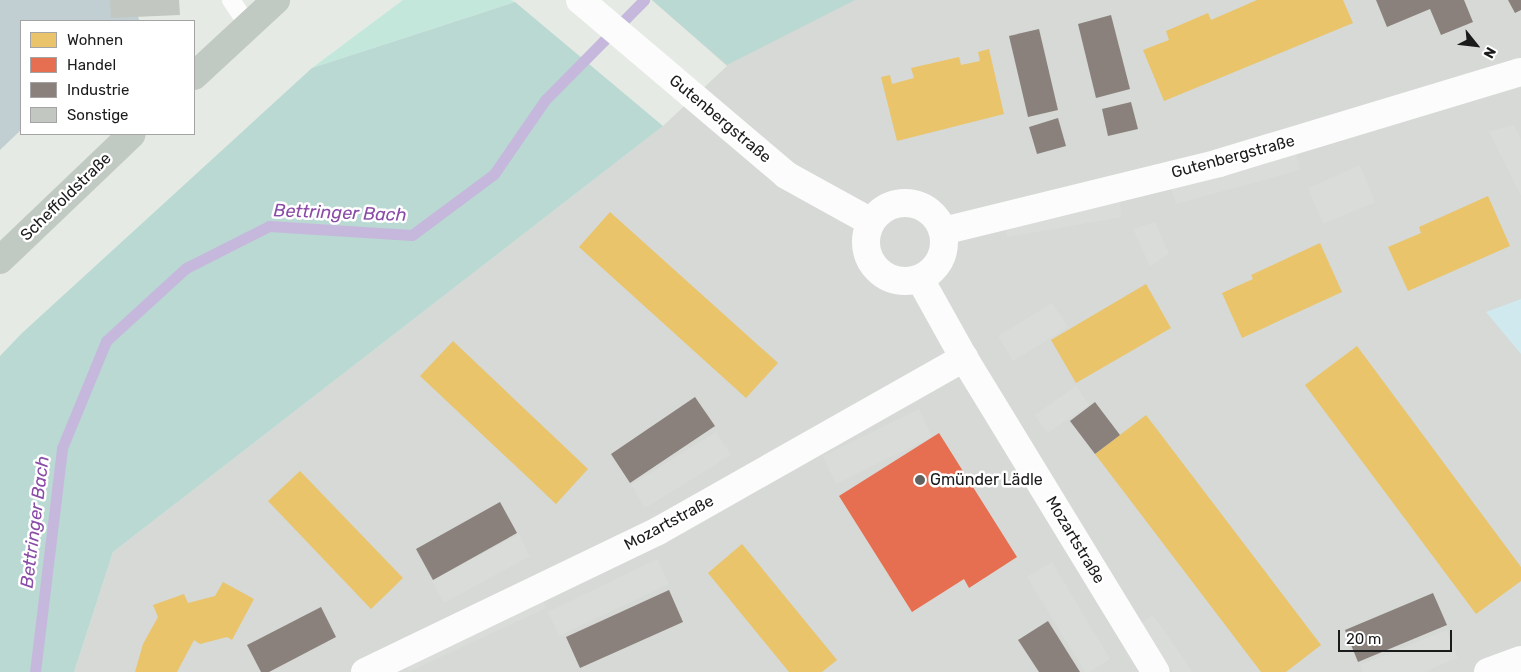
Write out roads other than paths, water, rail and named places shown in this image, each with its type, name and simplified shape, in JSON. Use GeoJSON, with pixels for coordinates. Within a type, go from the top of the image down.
{"type":"FeatureCollection","features":[{"type":"Feature","properties":{"kind":"main road"},"geometry":{"type":"LineString","coordinates":[[195,75],[276,0]]}},
{"type":"Feature","properties":{"kind":"main road","name":"Scheffoldstraße"},"geometry":{"type":"LineString","coordinates":[[0,260],[131,135]]}},
{"type":"Feature","properties":{"kind":"street","name":"Gutenbergstraße"},"geometry":{"type":"LineString","coordinates":[[582,2],[786,175],[871,222]]}},
{"type":"Feature","properties":{"kind":"street","name":"Gutenbergstraße"},"geometry":{"type":"LineString","coordinates":[[943,231],[1228,160],[1521,72]]}},
{"type":"Feature","properties":{"kind":"street"},"geometry":{"type":"LineString","coordinates":[[910,203],[925,208],[936,218],[943,231],[944,251],[935,268],[920,279],[904,282],[888,278],[875,268],[867,254],[866,237],[871,222],[882,211],[895,204],[910,203]]}},
{"type":"Feature","properties":{"kind":"street","name":"Mozartstraße"},"geometry":{"type":"LineString","coordinates":[[920,279],[964,358],[1156,672]]}},
{"type":"Feature","properties":{"kind":"street","name":"Mozartstraße"},"geometry":{"type":"LineString","coordinates":[[365,672],[658,531],[964,358]]}},
{"type":"Feature","properties":{"kind":"street"},"geometry":{"type":"LineString","coordinates":[[1488,672],[1521,660]]}},
{"type":"Feature","properties":{"kind":"lane"},"geometry":{"type":"LineString","coordinates":[[231,0],[248,25]]}},
{"type":"Feature","properties":{"kind":"waterway","name":"Bettringer Bach"},"geometry":{"type":"LineString","coordinates":[[35,672],[62,448],[106,341],[186,268],[269,226],[412,235],[494,174],[545,100],[644,0]]}},
{"type":"Feature","properties":{"kind":"place","name":"Gmünder Lädle"},"geometry":{"type":"Point","coordinates":[920,480]}}]}
